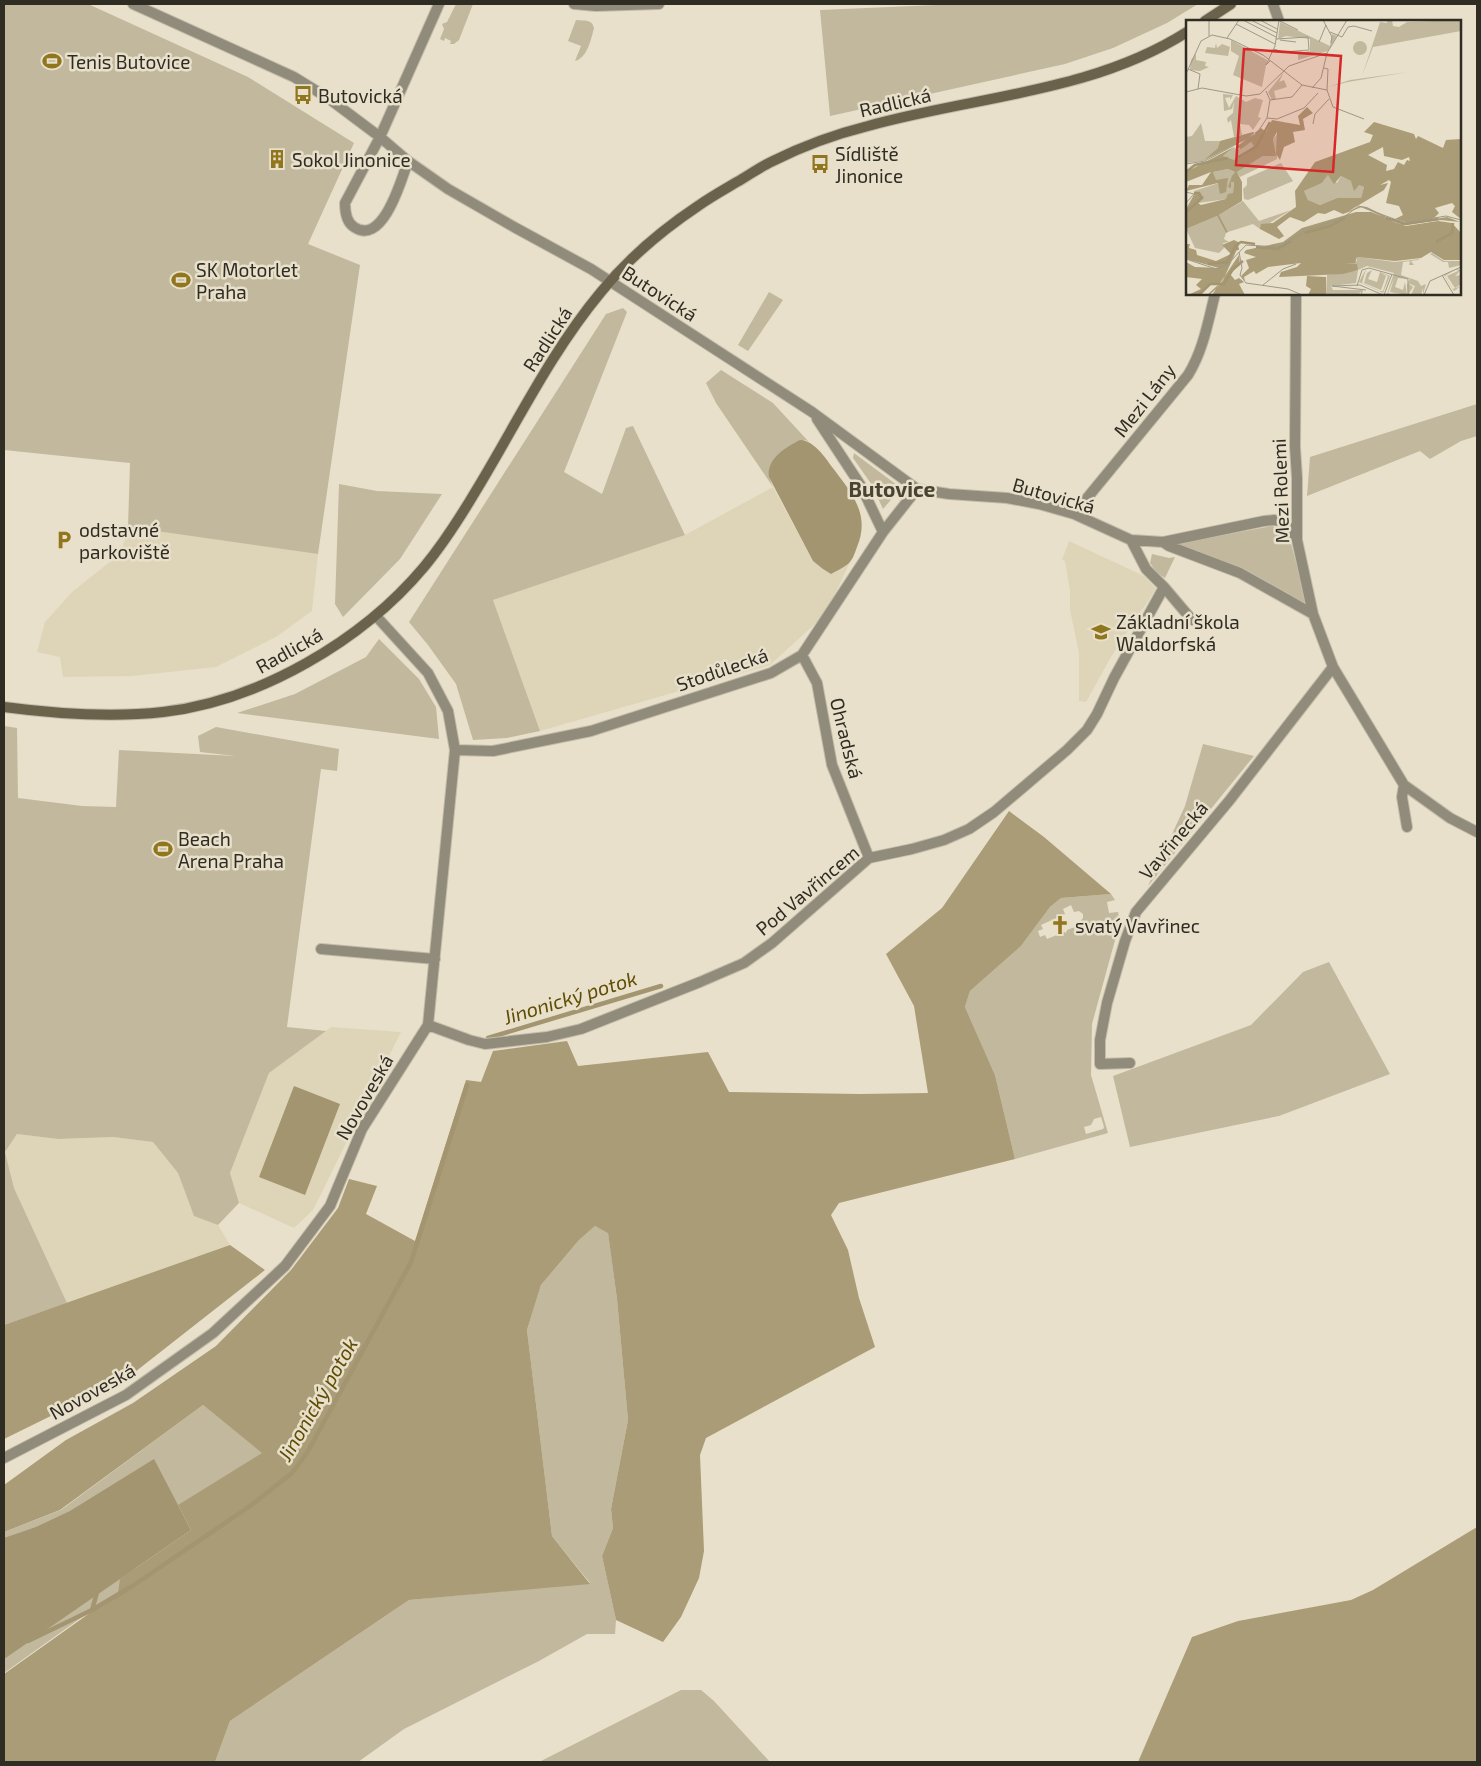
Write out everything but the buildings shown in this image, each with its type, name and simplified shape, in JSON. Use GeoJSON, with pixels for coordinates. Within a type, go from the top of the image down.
{"type":"FeatureCollection","features":[{"type":"Feature","properties":{"kind":"main road"},"geometry":{"type":"LineString","coordinates":[[1207,20],[1231,4]]}},
{"type":"Feature","properties":{"kind":"main road","name":"Radlická"},"geometry":{"type":"LineString","coordinates":[[4,707],[84,715],[126,716],[167,712],[240,694],[291,672],[376,616],[417,576],[450,533],[478,489],[565,340],[590,306],[627,263],[698,206],[772,161],[837,135],[867,126],[1055,85],[1098,73],[1133,61],[1186,33]]}},
{"type":"Feature","properties":{"kind":"street","name":"Butovická"},"geometry":{"type":"LineString","coordinates":[[133,4],[294,77],[328,98],[380,137],[408,161],[448,188],[610,281],[812,412],[917,489],[949,494],[1007,498],[1038,504],[1074,514],[1131,540],[1163,542],[1264,520],[1285,522],[1297,540]]}},
{"type":"Feature","properties":{"kind":"street"},"geometry":{"type":"LineString","coordinates":[[408,161],[388,212],[380,224],[369,230],[358,229],[352,226],[345,212],[345,203],[380,137],[439,4]]}},
{"type":"Feature","properties":{"kind":"street"},"geometry":{"type":"LineString","coordinates":[[574,4],[596,6],[659,4]]}},
{"type":"Feature","properties":{"kind":"street"},"geometry":{"type":"LineString","coordinates":[[1273,4],[1279,20]]}},
{"type":"Feature","properties":{"kind":"street","name":"Mezi Lány"},"geometry":{"type":"LineString","coordinates":[[1074,514],[1188,375],[1196,362],[1202,345],[1215,295]]}},
{"type":"Feature","properties":{"kind":"street","name":"Mezi Rolemi"},"geometry":{"type":"LineString","coordinates":[[1296,295],[1294,447],[1297,478],[1297,540],[1313,614],[1333,667],[1404,785],[1450,818],[1477,832]]}},
{"type":"Feature","properties":{"kind":"street","name":"Butovická"},"geometry":{"type":"LineString","coordinates":[[812,412],[861,486],[883,532]]}},
{"type":"Feature","properties":{"kind":"street","name":"Stodůlecká"},"geometry":{"type":"LineString","coordinates":[[455,750],[493,751],[591,731],[771,673],[802,655],[883,532],[917,489]]}},
{"type":"Feature","properties":{"kind":"street"},"geometry":{"type":"LineString","coordinates":[[1131,540],[1146,569],[1192,620]]}},
{"type":"Feature","properties":{"kind":"street"},"geometry":{"type":"LineString","coordinates":[[1163,542],[1240,573],[1313,614]]}},
{"type":"Feature","properties":{"kind":"street","name":"Pod Vavřincem"},"geometry":{"type":"LineString","coordinates":[[428,1024],[469,1040],[485,1044],[547,1037],[581,1029],[700,982],[744,962],[772,943],[869,858],[944,840],[968,829],[994,812],[1088,730],[1164,587]]}},
{"type":"Feature","properties":{"kind":"street","name":"Novoveská"},"geometry":{"type":"LineString","coordinates":[[4,1458],[126,1395],[213,1333],[285,1266],[330,1206],[362,1129],[428,1024],[455,750],[448,711],[428,674],[376,616]]}},
{"type":"Feature","properties":{"kind":"street","name":"Ohradská"},"geometry":{"type":"LineString","coordinates":[[802,655],[817,683],[832,766],[869,858]]}},
{"type":"Feature","properties":{"kind":"street","name":"Vavřinecká"},"geometry":{"type":"LineString","coordinates":[[1130,1063],[1100,1064],[1100,1040],[1107,1003],[1125,940],[1136,912],[1229,801],[1333,667]]}},
{"type":"Feature","properties":{"kind":"street"},"geometry":{"type":"LineString","coordinates":[[1404,785],[1402,797],[1407,826]]}},
{"type":"Feature","properties":{"kind":"street"},"geometry":{"type":"LineString","coordinates":[[321,949],[435,959]]}},
{"type":"Feature","properties":{"kind":"shaded area","name":"SK Motorlet Praha"},"geometry":{"type":"Polygon","coordinates":[[[4,4],[88,4],[248,77],[354,143],[308,244],[360,265],[318,554],[128,527],[130,463],[4,450],[4,4]]]}},
{"type":"Feature","properties":{"kind":"shaded area"},"geometry":{"type":"Polygon","coordinates":[[[456,4],[473,4],[459,40],[454,44],[450,44],[451,41],[445,38],[444,41],[440,39],[444,29],[442,24],[447,22],[456,4]]]}},
{"type":"Feature","properties":{"kind":"shaded area"},"geometry":{"type":"Polygon","coordinates":[[[960,4],[1198,4],[1167,23],[1113,48],[1065,64],[830,116],[820,10],[960,4]]]}},
{"type":"Feature","properties":{"kind":"shaded area"},"geometry":{"type":"Polygon","coordinates":[[[576,20],[590,22],[594,28],[590,43],[583,56],[575,61],[581,46],[568,41],[576,20]]]}},
{"type":"Feature","properties":{"kind":"shaded area"},"geometry":{"type":"Polygon","coordinates":[[[769,292],[783,300],[748,351],[738,345],[769,292]]]}},
{"type":"Feature","properties":{"kind":"shaded area"},"geometry":{"type":"Polygon","coordinates":[[[623,308],[627,312],[564,472],[602,494],[626,428],[633,426],[685,535],[493,600],[540,731],[507,738],[473,740],[456,684],[409,622],[606,314],[623,308]]]}},
{"type":"Feature","properties":{"kind":"shaded area"},"geometry":{"type":"Polygon","coordinates":[[[721,370],[773,403],[809,442],[805,440],[789,448],[772,462],[770,477],[773,487],[716,403],[706,383],[721,370]]]}},
{"type":"Feature","properties":{"kind":"shaded area"},"geometry":{"type":"Polygon","coordinates":[[[1477,404],[1477,436],[1461,441],[1430,459],[1420,451],[1307,496],[1310,457],[1477,404]]]}},
{"type":"Feature","properties":{"kind":"shaded area"},"geometry":{"type":"Polygon","coordinates":[[[800,440],[810,443],[822,454],[846,485],[857,504],[860,514],[862,524],[861,535],[853,558],[846,565],[831,574],[813,561],[769,477],[771,465],[778,454],[800,440]]]}},
{"type":"Feature","properties":{"kind":"shaded area"},"geometry":{"type":"Polygon","coordinates":[[[854,453],[901,488],[883,509],[872,485],[853,458],[854,453]]]}},
{"type":"Feature","properties":{"kind":"shaded area"},"geometry":{"type":"Polygon","coordinates":[[[339,484],[377,491],[442,494],[400,559],[343,617],[335,604],[339,484]]]}},
{"type":"Feature","properties":{"kind":"shaded area"},"geometry":{"type":"Polygon","coordinates":[[[773,487],[813,561],[831,573],[850,562],[831,603],[816,623],[770,665],[540,731],[493,600],[685,535],[773,487]]]}},
{"type":"Feature","properties":{"kind":"shaded area"},"geometry":{"type":"Polygon","coordinates":[[[1272,526],[1282,531],[1290,540],[1307,603],[1305,604],[1174,544],[1272,526]]]}},
{"type":"Feature","properties":{"kind":"shaded area"},"geometry":{"type":"Polygon","coordinates":[[[128,527],[318,554],[312,611],[276,637],[216,667],[132,676],[63,677],[60,657],[37,652],[45,622],[72,592],[121,553],[128,527]]]}},
{"type":"Feature","properties":{"kind":"shaded area","name":"Základní škola Waldorfská"},"geometry":{"type":"Polygon","coordinates":[[[1069,541],[1144,576],[1156,589],[1111,657],[1086,702],[1079,701],[1079,653],[1070,610],[1070,591],[1065,561],[1062,560],[1069,541]]]}},
{"type":"Feature","properties":{"kind":"shaded area"},"geometry":{"type":"Polygon","coordinates":[[[1152,554],[1169,558],[1175,557],[1165,578],[1157,573],[1150,563],[1152,554]]]}},
{"type":"Feature","properties":{"kind":"shaded area"},"geometry":{"type":"Polygon","coordinates":[[[379,639],[419,679],[436,707],[439,739],[237,713],[295,694],[366,657],[379,639]]]}},
{"type":"Feature","properties":{"kind":"shaded area"},"geometry":{"type":"Polygon","coordinates":[[[4,726],[17,728],[18,798],[82,806],[116,807],[119,750],[235,756],[200,752],[198,736],[216,727],[339,749],[337,771],[321,769],[287,1027],[326,1031],[269,1073],[230,1173],[239,1203],[218,1225],[194,1216],[178,1173],[153,1142],[113,1137],[58,1139],[17,1134],[5,1152],[14,1188],[67,1303],[4,1325],[4,726]]]}},
{"type":"Feature","properties":{"kind":"shaded area"},"geometry":{"type":"Polygon","coordinates":[[[1203,744],[1254,756],[1148,886],[1185,806],[1203,744]]]}},
{"type":"Feature","properties":{"kind":"shaded area"},"geometry":{"type":"Polygon","coordinates":[[[1009,811],[1044,837],[1111,894],[1061,898],[1050,907],[1021,946],[970,991],[965,1007],[995,1075],[1015,1159],[839,1203],[831,1215],[848,1250],[859,1298],[875,1347],[706,1438],[700,1455],[704,1551],[699,1578],[681,1617],[663,1642],[616,1620],[602,1556],[613,1528],[611,1509],[628,1420],[617,1299],[608,1233],[595,1226],[579,1240],[541,1285],[527,1330],[552,1536],[590,1584],[409,1600],[230,1721],[215,1762],[4,1762],[4,1674],[118,1593],[120,1579],[191,1530],[178,1505],[262,1453],[203,1405],[60,1510],[4,1532],[4,1485],[66,1440],[133,1403],[216,1346],[291,1270],[338,1208],[349,1179],[377,1186],[366,1214],[415,1241],[466,1080],[481,1082],[493,1051],[567,1041],[578,1066],[708,1052],[729,1092],[928,1093],[914,1006],[886,954],[942,908],[1009,811]]]}},
{"type":"Feature","properties":{"kind":"shaded area"},"geometry":{"type":"Polygon","coordinates":[[[1111,894],[1115,900],[1107,902],[1109,913],[1118,912],[1120,922],[1092,1024],[1091,1075],[1108,1133],[1015,1159],[995,1075],[965,1007],[970,991],[1021,946],[1050,907],[1061,898],[1111,894]],[[1071,905],[1063,909],[1065,914],[1041,925],[1043,929],[1038,931],[1040,937],[1045,935],[1047,939],[1064,932],[1066,933],[1067,930],[1080,925],[1083,914],[1079,911],[1074,912],[1071,905]],[[1101,1117],[1094,1119],[1091,1125],[1084,1127],[1086,1134],[1103,1129],[1101,1117]]]}},
{"type":"Feature","properties":{"kind":"shaded area"},"geometry":{"type":"Polygon","coordinates":[[[1329,962],[1390,1074],[1279,1116],[1130,1147],[1113,1076],[1251,1025],[1303,972],[1329,962]]]}},
{"type":"Feature","properties":{"kind":"shaded area"},"geometry":{"type":"Polygon","coordinates":[[[331,1027],[401,1032],[313,1210],[294,1228],[239,1203],[230,1173],[269,1073],[331,1027]]]}},
{"type":"Feature","properties":{"kind":"shaded area"},"geometry":{"type":"Polygon","coordinates":[[[294,1086],[340,1104],[305,1195],[259,1177],[294,1086]]]}},
{"type":"Feature","properties":{"kind":"shaded area"},"geometry":{"type":"Polygon","coordinates":[[[17,1134],[58,1139],[113,1137],[153,1142],[178,1173],[194,1215],[218,1225],[230,1245],[67,1303],[14,1188],[5,1152],[17,1134]]]}},
{"type":"Feature","properties":{"kind":"shaded area"},"geometry":{"type":"Polygon","coordinates":[[[595,1226],[608,1232],[617,1299],[628,1420],[611,1509],[613,1528],[602,1556],[616,1620],[615,1634],[587,1634],[539,1661],[404,1729],[358,1762],[215,1762],[230,1721],[409,1600],[590,1583],[552,1536],[527,1330],[541,1285],[579,1240],[595,1226]]]}},
{"type":"Feature","properties":{"kind":"shaded area"},"geometry":{"type":"Polygon","coordinates":[[[230,1245],[265,1270],[126,1379],[4,1439],[4,1325],[230,1245]]]}},
{"type":"Feature","properties":{"kind":"shaded area"},"geometry":{"type":"Polygon","coordinates":[[[203,1405],[263,1453],[179,1505],[119,1593],[4,1673],[4,1532],[61,1510],[203,1405]]]}},
{"type":"Feature","properties":{"kind":"shaded area"},"geometry":{"type":"Polygon","coordinates":[[[154,1459],[191,1530],[4,1659],[4,1538],[36,1527],[70,1511],[154,1459]]]}},
{"type":"Feature","properties":{"kind":"shaded area"},"geometry":{"type":"Polygon","coordinates":[[[1477,1527],[1477,1762],[1138,1762],[1192,1637],[1238,1621],[1351,1600],[1373,1590],[1477,1527]]]}},
{"type":"Feature","properties":{"kind":"shaded area"},"geometry":{"type":"Polygon","coordinates":[[[681,1690],[701,1690],[714,1701],[770,1762],[539,1762],[681,1690]]]}},
{"type":"Feature","properties":{"kind":"waterway","name":"Jinonický potok"},"geometry":{"type":"LineString","coordinates":[[488,1038],[661,986]]}},
{"type":"Feature","properties":{"kind":"waterway","name":"Jinonický potok"},"geometry":{"type":"LineString","coordinates":[[28,1641],[92,1610],[134,1585],[250,1506],[292,1473],[307,1453],[411,1262],[467,1085]]}},
{"type":"Feature","properties":{"kind":"waterway"},"geometry":{"type":"LineString","coordinates":[[92,1610],[98,1589]]}},
{"type":"Feature","properties":{"kind":"place","name":"Tenis Butovice"},"geometry":{"type":"Point","coordinates":[52,61]}},
{"type":"Feature","properties":{"kind":"place","name":"Butovická"},"geometry":{"type":"Point","coordinates":[303,95]}},
{"type":"Feature","properties":{"kind":"place","name":"Sokol Jinonice"},"geometry":{"type":"Point","coordinates":[277,159]}},
{"type":"Feature","properties":{"kind":"place","name":"Sídliště Jinonice"},"geometry":{"type":"Point","coordinates":[820,164]}},
{"type":"Feature","properties":{"kind":"place","name":"SK Motorlet Praha"},"geometry":{"type":"Point","coordinates":[181,280]}},
{"type":"Feature","properties":{"kind":"place","name":"odstavné parkoviště"},"geometry":{"type":"Point","coordinates":[64,540]}},
{"type":"Feature","properties":{"kind":"place","name":"Základní škola Waldorfská"},"geometry":{"type":"Point","coordinates":[1101,632]}},
{"type":"Feature","properties":{"kind":"place","name":"Beach Arena Praha"},"geometry":{"type":"Point","coordinates":[163,849]}},
{"type":"Feature","properties":{"kind":"place","name":"svatý Vavřinec"},"geometry":{"type":"Point","coordinates":[1060,925]}},
{"type":"Feature","properties":{"kind":"district","name":"Butovice"},"geometry":{"type":"Point","coordinates":[892,488]}}]}
